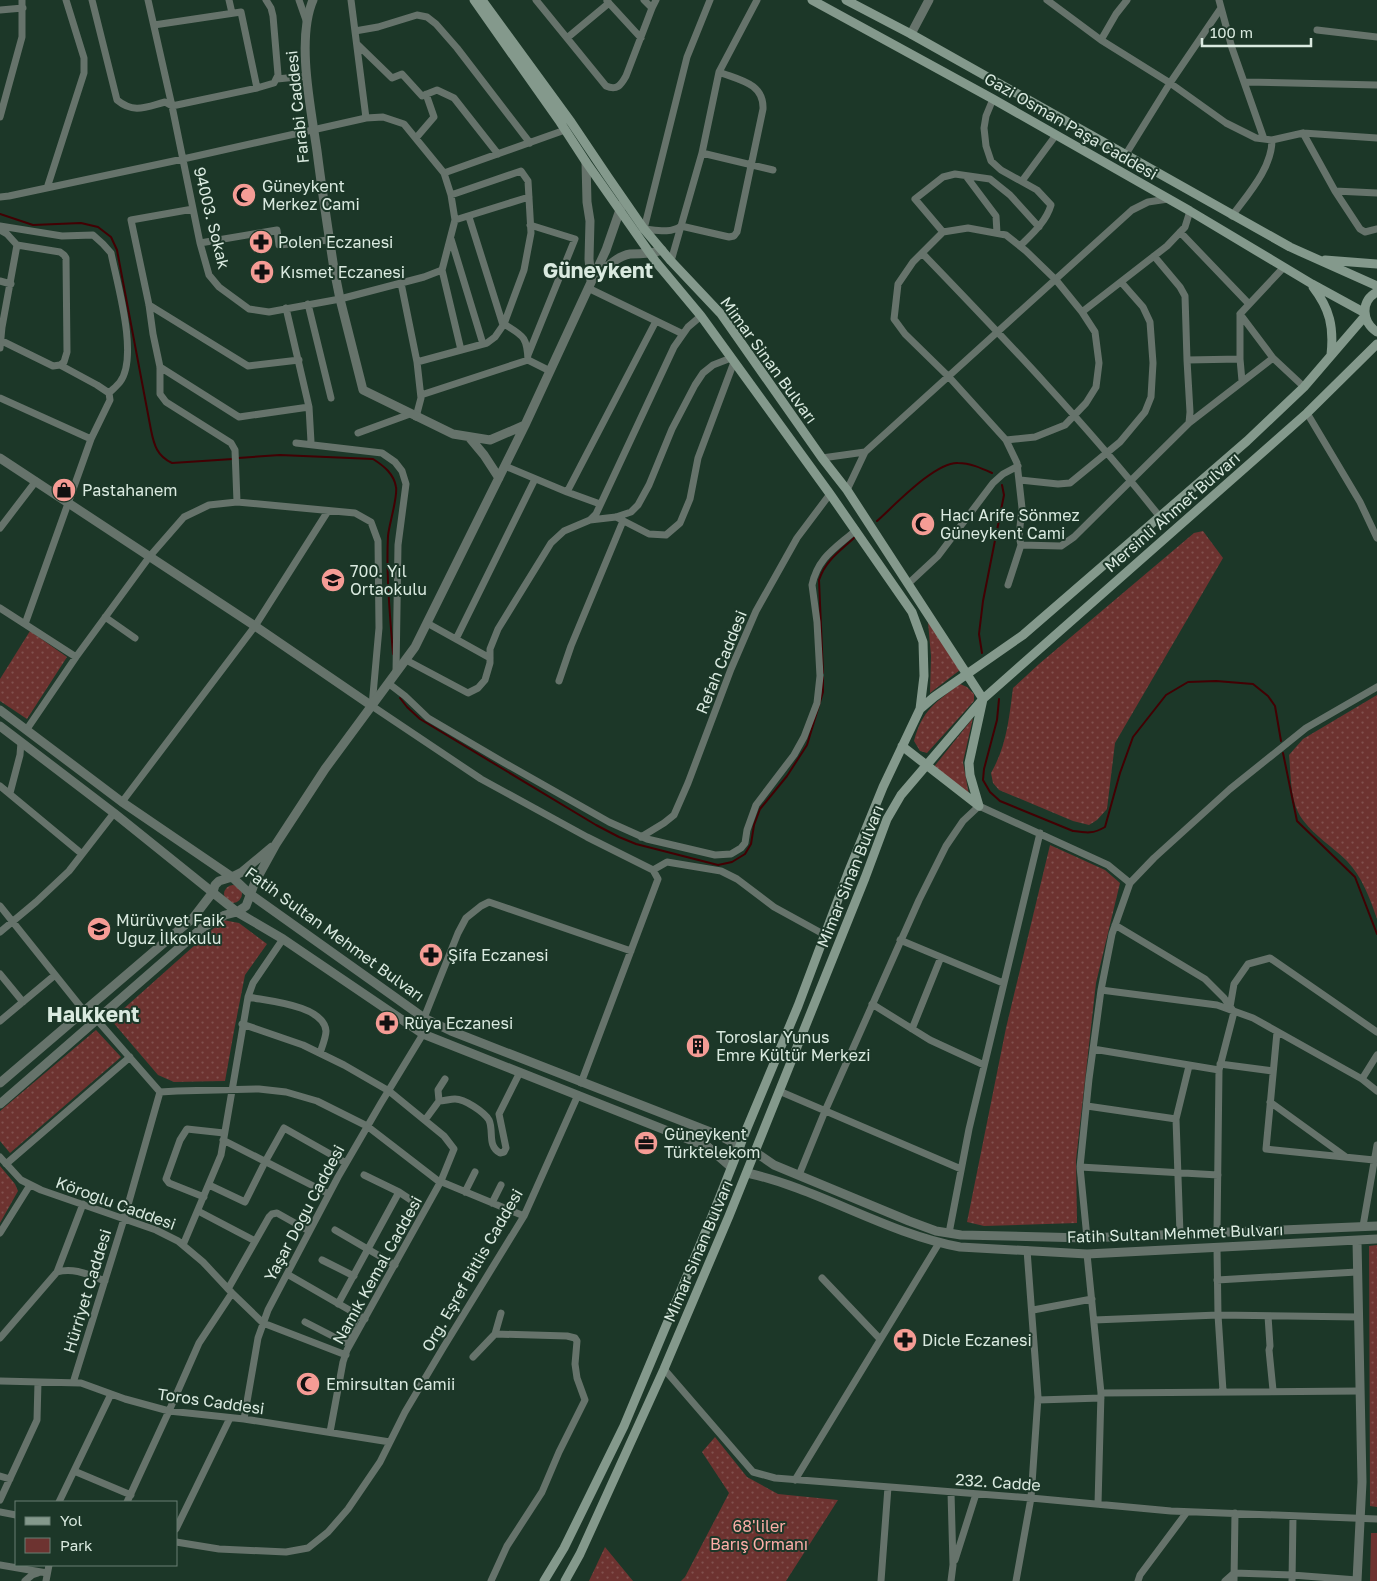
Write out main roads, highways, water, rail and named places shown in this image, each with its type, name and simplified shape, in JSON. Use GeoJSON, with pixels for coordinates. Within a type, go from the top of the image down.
{"type":"FeatureCollection","features":[{"type":"Feature","properties":{"kind":"main road","name":"Mimar Sinan Bulvarı"},"geometry":{"type":"LineString","coordinates":[[474,0],[650,254],[701,316],[856,530],[912,612],[923,642],[924,676],[920,709],[876,804],[798,1006],[624,1426],[564,1548],[544,1581]]}},
{"type":"Feature","properties":{"kind":"main road","name":"Mimar Sinan Bulvarı"},"geometry":{"type":"LineString","coordinates":[[482,0],[571,122],[644,229],[721,314],[822,458],[847,490],[967,674],[920,709]]}},
{"type":"Feature","properties":{"kind":"main road","name":"Gazi Osman Paşa Caddesi"},"geometry":{"type":"LineString","coordinates":[[812,0],[993,99],[1190,211],[1365,314]]}},
{"type":"Feature","properties":{"kind":"main road","name":"Gazi Osman Paşa Caddesi"},"geometry":{"type":"LineString","coordinates":[[846,0],[1126,154],[1232,216],[1290,247],[1377,286]]}},
{"type":"Feature","properties":{"kind":"main road"},"geometry":{"type":"LineString","coordinates":[[1317,260],[1377,264]]}},
{"type":"Feature","properties":{"kind":"main road"},"geometry":{"type":"LineString","coordinates":[[1312,284],[1323,300],[1327,310],[1331,330],[1331,355]]}},
{"type":"Feature","properties":{"kind":"main road","name":"Mersinli Ahmet Bulvarı"},"geometry":{"type":"LineString","coordinates":[[967,674],[1024,635],[1247,442],[1304,387],[1365,314],[1365,306],[1369,299],[1377,292]]}},
{"type":"Feature","properties":{"kind":"main road"},"geometry":{"type":"LineString","coordinates":[[1365,314],[1370,326],[1377,332]]}},
{"type":"Feature","properties":{"kind":"main road","name":"Mersinli Ahmet Bulvarı"},"geometry":{"type":"LineString","coordinates":[[983,699],[1307,413],[1377,344]]}},
{"type":"Feature","properties":{"kind":"main road"},"geometry":{"type":"LineString","coordinates":[[902,746],[978,806],[969,763],[983,699],[967,674]]}},
{"type":"Feature","properties":{"kind":"main road","name":"Mimar Sinan Bulvarı"},"geometry":{"type":"LineString","coordinates":[[565,1581],[580,1554],[664,1369],[747,1173],[887,819],[901,795],[925,765],[983,699]]}},
{"type":"Feature","properties":{"kind":"main road"},"geometry":{"type":"LineString","coordinates":[[740,1146],[748,1147],[755,1152]]}},
{"type":"Feature","properties":{"kind":"main road"},"geometry":{"type":"LineString","coordinates":[[731,1167],[738,1172],[747,1173]]}},
{"type":"Feature","properties":{"kind":"waterway"},"geometry":{"type":"LineString","coordinates":[[0,214],[33,225],[81,223],[98,227],[111,237],[117,250],[153,441],[157,450],[172,463],[233,459]]}},
{"type":"Feature","properties":{"kind":"waterway"},"geometry":{"type":"LineString","coordinates":[[238,458],[280,455],[373,459],[391,474],[396,487],[395,504],[388,536],[393,654]]}},
{"type":"Feature","properties":{"kind":"waterway"},"geometry":{"type":"LineString","coordinates":[[877,521],[938,469],[958,463],[967,464],[992,473]]}},
{"type":"Feature","properties":{"kind":"waterway"},"geometry":{"type":"LineString","coordinates":[[982,653],[979,634],[983,601],[1004,495],[1002,485]]}},
{"type":"Feature","properties":{"kind":"waterway"},"geometry":{"type":"LineString","coordinates":[[823,673],[819,580],[829,562],[854,538]]}},
{"type":"Feature","properties":{"kind":"waterway"},"geometry":{"type":"LineString","coordinates":[[400,698],[420,719],[596,825],[636,844],[718,865],[732,862],[745,854],[751,844],[754,825],[760,809],[787,776],[807,745],[823,692],[823,677]]}},
{"type":"Feature","properties":{"kind":"waterway"},"geometry":{"type":"LineString","coordinates":[[999,699],[997,720],[984,769],[983,780],[990,792],[1000,801],[1073,831],[1090,832],[1105,827],[1120,773],[1133,737],[1166,695],[1188,682],[1216,681],[1253,684],[1268,696],[1275,706],[1281,741]]}},
{"type":"Feature","properties":{"kind":"waterway"},"geometry":{"type":"LineString","coordinates":[[1283,753],[1297,821],[1355,877],[1377,934]]}},
{"type":"Feature","properties":{"kind":"place","name":"Güneykent Merkez Cami"},"geometry":{"type":"Point","coordinates":[244,195]}},
{"type":"Feature","properties":{"kind":"place","name":"Polen Eczanesi"},"geometry":{"type":"Point","coordinates":[261,242]}},
{"type":"Feature","properties":{"kind":"place","name":"Kısmet Eczanesi"},"geometry":{"type":"Point","coordinates":[262,272]}},
{"type":"Feature","properties":{"kind":"place","name":"Pastahanem"},"geometry":{"type":"Point","coordinates":[64,490]}},
{"type":"Feature","properties":{"kind":"place","name":"Hacı Arife Sönmez Güneykent Cami"},"geometry":{"type":"Point","coordinates":[923,524]}},
{"type":"Feature","properties":{"kind":"place","name":"700. Yıl Ortaokulu"},"geometry":{"type":"Point","coordinates":[333,580]}},
{"type":"Feature","properties":{"kind":"place","name":"Mürüvvet Faik Uğuz İlkokulu"},"geometry":{"type":"Point","coordinates":[99,929]}},
{"type":"Feature","properties":{"kind":"place","name":"Şifa Eczanesi"},"geometry":{"type":"Point","coordinates":[431,955]}},
{"type":"Feature","properties":{"kind":"place","name":"Rüya Eczanesi"},"geometry":{"type":"Point","coordinates":[387,1023]}},
{"type":"Feature","properties":{"kind":"place","name":"Toroslar Yunus Emre Kültür Merkezi"},"geometry":{"type":"Point","coordinates":[698,1046]}},
{"type":"Feature","properties":{"kind":"place","name":"Güneykent Türktelekom"},"geometry":{"type":"Point","coordinates":[646,1143]}},
{"type":"Feature","properties":{"kind":"place","name":"Dicle Eczanesi"},"geometry":{"type":"Point","coordinates":[905,1340]}},
{"type":"Feature","properties":{"kind":"place","name":"Emirsultan Camii"},"geometry":{"type":"Point","coordinates":[308,1384]}},
{"type":"Feature","properties":{"kind":"district","name":"Güneykent"},"geometry":{"type":"Point","coordinates":[598,270]}},
{"type":"Feature","properties":{"kind":"district","name":"Halkkent"},"geometry":{"type":"Point","coordinates":[93,1014]}},
{"type":"Feature","properties":{"kind":"park label","name":"68'liler Barış Ormanı"},"geometry":{"type":"Point","coordinates":[759,1535]}}]}
